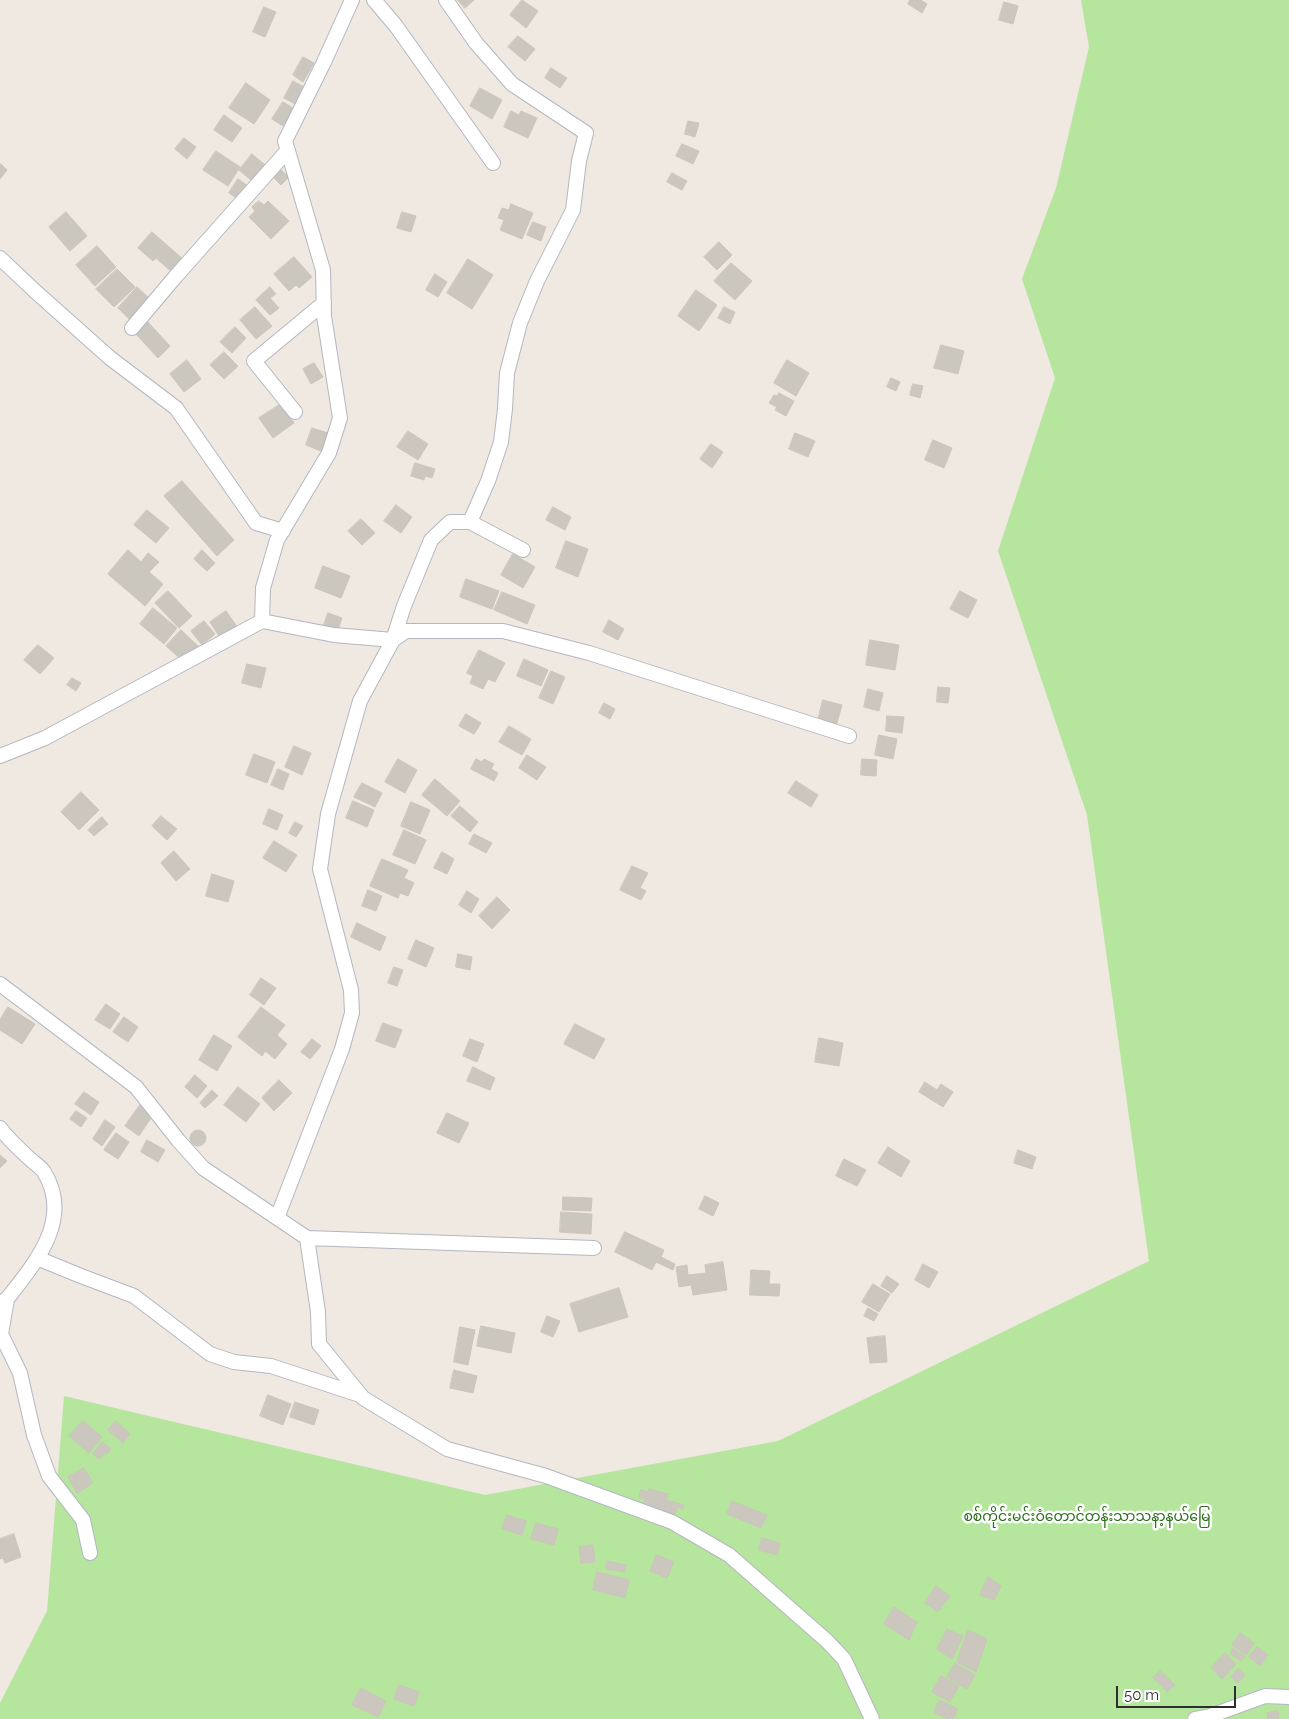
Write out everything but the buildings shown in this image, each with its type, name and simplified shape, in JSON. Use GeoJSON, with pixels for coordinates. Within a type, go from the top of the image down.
{"type":"FeatureCollection","features":[{"type":"Feature","properties":{"kind":"street"},"geometry":{"type":"LineString","coordinates":[[262,621],[263,588],[277,540],[329,453],[340,418],[324,316],[323,270],[285,141],[352,0]]}},
{"type":"Feature","properties":{"kind":"street"},"geometry":{"type":"LineString","coordinates":[[374,0],[396,26],[493,163]]}},
{"type":"Feature","properties":{"kind":"street"},"geometry":{"type":"LineString","coordinates":[[446,0],[476,43],[512,84],[586,133],[579,161],[573,210],[537,281],[520,323],[507,374],[506,409],[501,442],[488,481],[470,522]]}},
{"type":"Feature","properties":{"kind":"street"},"geometry":{"type":"LineString","coordinates":[[132,328],[288,150]]}},
{"type":"Feature","properties":{"kind":"street"},"geometry":{"type":"LineString","coordinates":[[0,258],[110,358],[176,408],[256,523],[282,531]]}},
{"type":"Feature","properties":{"kind":"street"},"geometry":{"type":"LineString","coordinates":[[295,412],[254,362],[324,303]]}},
{"type":"Feature","properties":{"kind":"street"},"geometry":{"type":"LineString","coordinates":[[277,1218],[342,1049],[352,1013],[352,990],[320,870],[328,814],[360,701],[393,640],[404,606],[431,540],[450,522],[470,522],[523,550]]}},
{"type":"Feature","properties":{"kind":"street"},"geometry":{"type":"LineString","coordinates":[[0,756],[46,738],[262,621],[334,635],[393,640],[406,631],[503,631],[589,654],[849,736]]}},
{"type":"Feature","properties":{"kind":"street"},"geometry":{"type":"LineString","coordinates":[[0,984],[136,1088],[203,1168],[308,1238],[594,1248]]}},
{"type":"Feature","properties":{"kind":"street"},"geometry":{"type":"LineString","coordinates":[[0,1128],[7,1138],[43,1171],[55,1200],[52,1230],[33,1266],[4,1301],[1,1334],[20,1373],[34,1435],[48,1476],[83,1520],[90,1553]]}},
{"type":"Feature","properties":{"kind":"street"},"geometry":{"type":"LineString","coordinates":[[308,1238],[318,1312],[319,1344],[363,1398],[447,1449],[546,1476],[672,1522],[729,1555],[827,1641],[844,1659],[872,1719]]}},
{"type":"Feature","properties":{"kind":"street"},"geometry":{"type":"LineString","coordinates":[[37,1258],[134,1296],[210,1354],[234,1362],[271,1366],[360,1395]]}},
{"type":"Feature","properties":{"kind":"street"},"geometry":{"type":"LineString","coordinates":[[1195,1719],[1207,1717],[1265,1696],[1289,1697]]}},
{"type":"Feature","properties":{"kind":"green space","name":"စစ်ကိုင်းမင်းဝံတောင်တန်းသာသနာ့နယ်မြေ"},"geometry":{"type":"Polygon","coordinates":[[[1081,0],[1289,0],[1289,1719],[0,1719],[0,1703],[47,1611],[64,1396],[485,1495],[778,1441],[1149,1261],[1087,815],[998,551],[1055,378],[1022,279],[1056,188],[1089,47],[1081,0]]]}}]}
